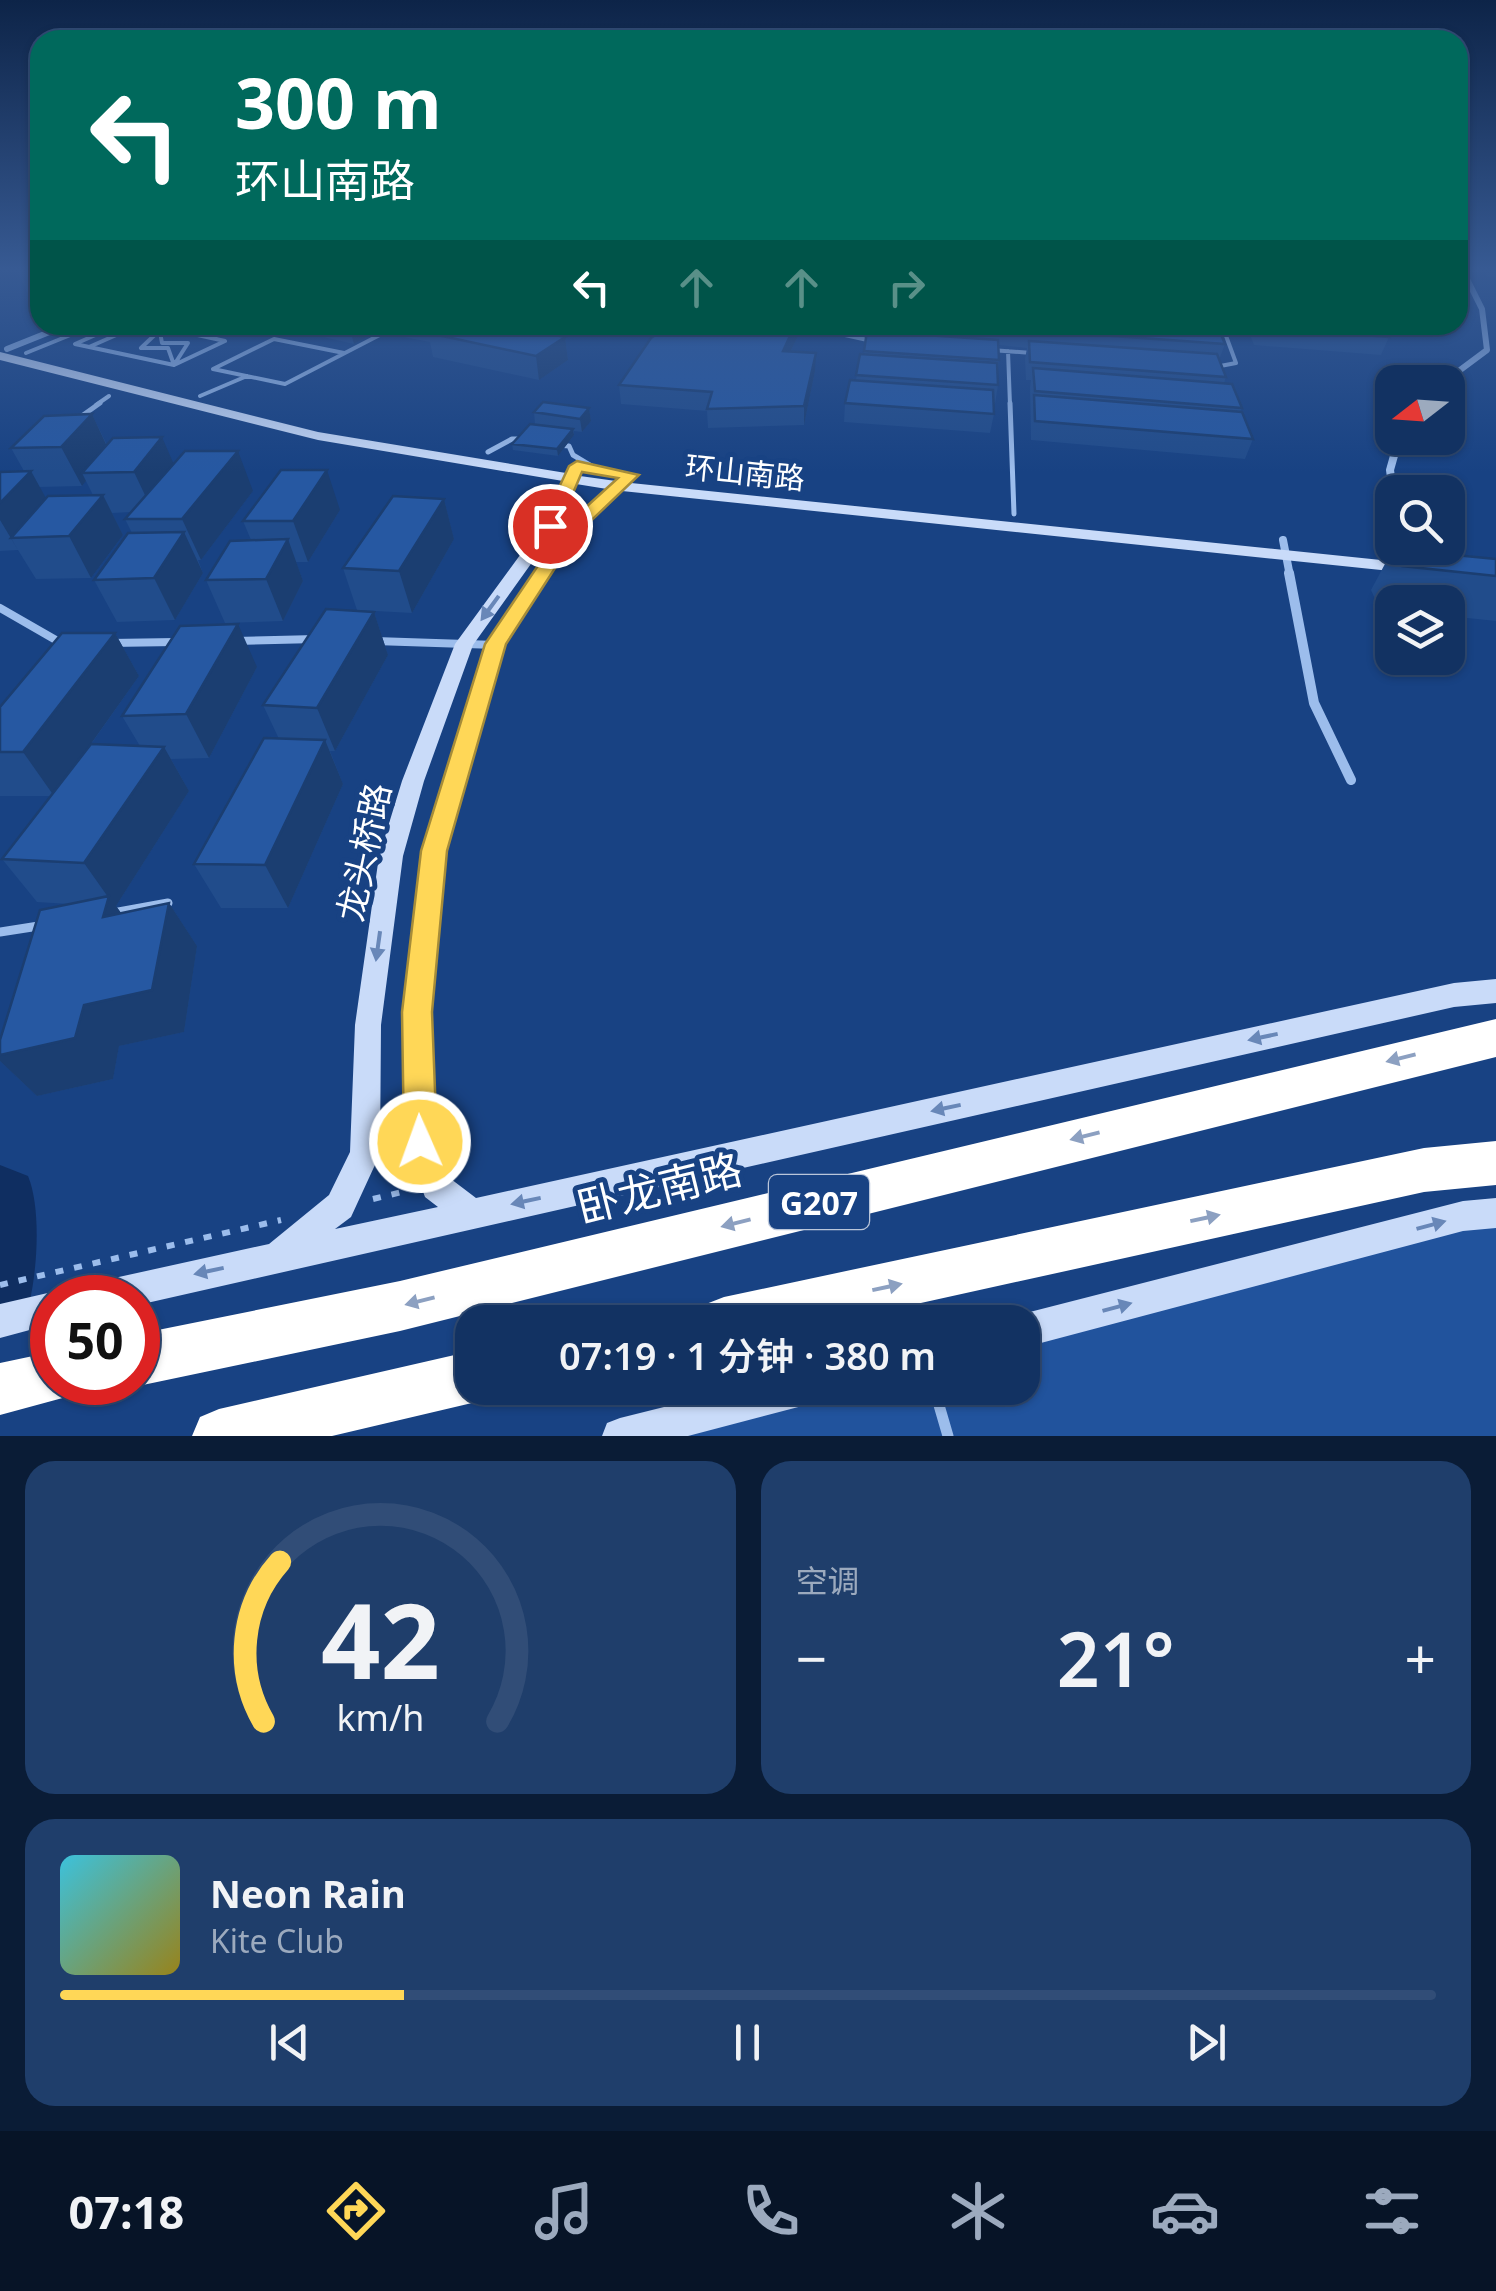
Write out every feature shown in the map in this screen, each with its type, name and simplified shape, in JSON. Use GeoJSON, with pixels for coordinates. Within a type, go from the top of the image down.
{"type":"FeatureCollection","features":[{"type":"Feature","properties":{"kind":"highway","name":"卧龙南路"},"geometry":{"type":"LineString","coordinates":[[160,1356],[400,1306],[1496,1038]]}},
{"type":"Feature","properties":{"kind":"highway"},"geometry":{"type":"LineString","coordinates":[[802,1305],[1424,1170],[1496,1163]]}},
{"type":"Feature","properties":{"kind":"highway"},"geometry":{"type":"LineString","coordinates":[[219,1436],[455,1381]]}},
{"type":"Feature","properties":{"kind":"highway"},"geometry":{"type":"LineString","coordinates":[[0,1389],[30,1383]]}},
{"type":"Feature","properties":{"kind":"main road","name":"环山南路"},"geometry":{"type":"LineString","coordinates":[[2,351],[26,353],[328,426],[488,452],[626,481],[1284,547]]}},
{"type":"Feature","properties":{"kind":"main road","name":"环山南路"},"geometry":{"type":"LineString","coordinates":[[2,351],[318,436],[581,471],[626,481],[1014,514],[1375,558]]}},
{"type":"Feature","properties":{"kind":"main road","name":"龙头桥路"},"geometry":{"type":"LineString","coordinates":[[275,1256],[340,1206],[365,1154],[368,1026],[390,856],[412,781],[464,644],[550,526],[581,471]]}},
{"type":"Feature","properties":{"kind":"main road","name":"龙头桥路"},"geometry":{"type":"LineString","coordinates":[[470,1213],[436,1186],[420,1142],[417,1012],[434,851],[496,644],[570,530],[626,481]]}},
{"type":"Feature","properties":{"kind":"main road"},"geometry":{"type":"LineString","coordinates":[[160,1283],[1454,995],[1496,991]]}},
{"type":"Feature","properties":{"kind":"main road"},"geometry":{"type":"LineString","coordinates":[[1040,1326],[1463,1216],[1496,1213]]}},
{"type":"Feature","properties":{"kind":"main road"},"geometry":{"type":"LineString","coordinates":[[0,1321],[30,1314]]}},
{"type":"Feature","properties":{"kind":"main road"},"geometry":{"type":"LineString","coordinates":[[620,1436],[740,1405]]}},
{"type":"Feature","properties":{"kind":"street"},"geometry":{"type":"LineString","coordinates":[[2,351],[34,338]]}},
{"type":"Feature","properties":{"kind":"street"},"geometry":{"type":"LineString","coordinates":[[1465,366],[1486,350],[1488,338]]}},
{"type":"Feature","properties":{"kind":"street"},"geometry":{"type":"LineString","coordinates":[[1284,547],[1314,703],[1351,780]]}},
{"type":"Feature","properties":{"kind":"lane"},"geometry":{"type":"LineString","coordinates":[[26,353],[62,338]]}},
{"type":"Feature","properties":{"kind":"lane"},"geometry":{"type":"LineString","coordinates":[[89,338],[75,344],[174,365],[225,341],[212,338]]}},
{"type":"Feature","properties":{"kind":"lane"},"geometry":{"type":"LineString","coordinates":[[89,347],[110,338]]}},
{"type":"Feature","properties":{"kind":"lane"},"geometry":{"type":"LineString","coordinates":[[153,338],[141,348],[168,348],[174,365]]}},
{"type":"Feature","properties":{"kind":"lane"},"geometry":{"type":"LineString","coordinates":[[160,338],[159,341],[188,344],[174,365]]}},
{"type":"Feature","properties":{"kind":"lane"},"geometry":{"type":"LineString","coordinates":[[344,354],[274,339],[213,369],[286,384],[344,354],[374,338]]}},
{"type":"Feature","properties":{"kind":"lane"},"geometry":{"type":"LineString","coordinates":[[859,338],[873,341]]}},
{"type":"Feature","properties":{"kind":"lane"},"geometry":{"type":"LineString","coordinates":[[1202,366],[1232,367],[1236,363],[1227,338]]}},
{"type":"Feature","properties":{"kind":"lane"},"geometry":{"type":"LineString","coordinates":[[989,350],[1047,354]]}},
{"type":"Feature","properties":{"kind":"lane"},"geometry":{"type":"LineString","coordinates":[[1008,351],[1014,514]]}},
{"type":"Feature","properties":{"kind":"lane"},"geometry":{"type":"LineString","coordinates":[[200,396],[248,376]]}},
{"type":"Feature","properties":{"kind":"lane"},"geometry":{"type":"LineString","coordinates":[[73,423],[109,396]]}},
{"type":"Feature","properties":{"kind":"lane"},"geometry":{"type":"LineString","coordinates":[[488,452],[512,439],[534,441]]}},
{"type":"Feature","properties":{"kind":"lane"},"geometry":{"type":"LineString","coordinates":[[552,444],[569,446],[581,471]]}},
{"type":"Feature","properties":{"kind":"lane"},"geometry":{"type":"LineString","coordinates":[[0,608],[55,643],[72,643]]}},
{"type":"Feature","properties":{"kind":"lane"},"geometry":{"type":"LineString","coordinates":[[219,642],[334,640]]}},
{"type":"Feature","properties":{"kind":"lane"},"geometry":{"type":"LineString","coordinates":[[372,641],[496,644]]}},
{"type":"Feature","properties":{"kind":"lane"},"geometry":{"type":"LineString","coordinates":[[105,643],[180,642]]}},
{"type":"Feature","properties":{"kind":"lane"},"geometry":{"type":"LineString","coordinates":[[93,916],[168,903]]}},
{"type":"Feature","properties":{"kind":"lane"},"geometry":{"type":"LineString","coordinates":[[0,932],[56,922]]}},
{"type":"Feature","properties":{"kind":"lane"},"geometry":{"type":"LineString","coordinates":[[939,1405],[948,1436]]}},
{"type":"Feature","properties":{"kind":"path"},"geometry":{"type":"LineString","coordinates":[[340,1206],[402,1192]]}},
{"type":"Feature","properties":{"kind":"path"},"geometry":{"type":"LineString","coordinates":[[0,1285],[285,1219]]}},
{"type":"Feature","properties":{"kind":"shaded area"},"geometry":{"type":"Polygon","coordinates":[[[1496,1213],[1496,1436],[620,1436],[740,1405],[1040,1405],[1040,1327],[1496,1213]]]}},
{"type":"Feature","properties":{"kind":"building"},"geometry":{"type":"Polygon","coordinates":[[[452,338],[563,338],[536,356],[452,338]]]}},
{"type":"Feature","properties":{"kind":"building"},"geometry":{"type":"Polygon","coordinates":[[[651,338],[789,338],[783,351],[816,353],[804,406],[707,409],[712,392],[619,385],[651,338]]]}},
{"type":"Feature","properties":{"kind":"building"},"geometry":{"type":"Polygon","coordinates":[[[866,338],[969,338],[998,340],[999,360],[864,351],[866,338]]]}},
{"type":"Feature","properties":{"kind":"building"},"geometry":{"type":"Polygon","coordinates":[[[1142,338],[1222,338],[1225,344],[1142,338]]]}},
{"type":"Feature","properties":{"kind":"building"},"geometry":{"type":"Polygon","coordinates":[[[1029,341],[1217,354],[1226,377],[1030,362],[1029,341]]]}},
{"type":"Feature","properties":{"kind":"building"},"geometry":{"type":"Polygon","coordinates":[[[860,354],[997,363],[998,385],[856,375],[860,354]]]}},
{"type":"Feature","properties":{"kind":"building"},"geometry":{"type":"Polygon","coordinates":[[[1033,368],[1232,384],[1242,408],[1035,391],[1033,368]]]}},
{"type":"Feature","properties":{"kind":"building"},"geometry":{"type":"Polygon","coordinates":[[[850,380],[993,390],[994,414],[845,403],[850,380]]]}},
{"type":"Feature","properties":{"kind":"building"},"geometry":{"type":"Polygon","coordinates":[[[1034,395],[1242,412],[1253,439],[1035,421],[1034,395]]]}},
{"type":"Feature","properties":{"kind":"building"},"geometry":{"type":"Polygon","coordinates":[[[543,402],[589,408],[580,419],[534,412],[543,402]]]}},
{"type":"Feature","properties":{"kind":"building"},"geometry":{"type":"Polygon","coordinates":[[[92,414],[61,447],[11,448],[44,416],[92,414]]]}},
{"type":"Feature","properties":{"kind":"building"},"geometry":{"type":"Polygon","coordinates":[[[530,424],[573,429],[557,449],[512,444],[530,424]]]}},
{"type":"Feature","properties":{"kind":"building"},"geometry":{"type":"Polygon","coordinates":[[[162,437],[134,472],[82,473],[113,438],[162,437]]]}},
{"type":"Feature","properties":{"kind":"building"},"geometry":{"type":"Polygon","coordinates":[[[185,451],[238,451],[182,519],[125,519],[185,451]]]}},
{"type":"Feature","properties":{"kind":"building"},"geometry":{"type":"Polygon","coordinates":[[[281,470],[327,470],[293,521],[243,521],[281,470]]]}},
{"type":"Feature","properties":{"kind":"building"},"geometry":{"type":"Polygon","coordinates":[[[31,471],[0,503],[0,472],[31,471]]]}},
{"type":"Feature","properties":{"kind":"building"},"geometry":{"type":"Polygon","coordinates":[[[103,495],[69,536],[11,538],[48,496],[103,495]]]}},
{"type":"Feature","properties":{"kind":"building"},"geometry":{"type":"Polygon","coordinates":[[[393,496],[444,499],[399,571],[343,568],[393,496]]]}},
{"type":"Feature","properties":{"kind":"building"},"geometry":{"type":"Polygon","coordinates":[[[184,532],[154,578],[94,580],[128,533],[184,532]]]}},
{"type":"Feature","properties":{"kind":"building"},"geometry":{"type":"Polygon","coordinates":[[[288,539],[266,579],[206,580],[230,541],[288,539]]]}},
{"type":"Feature","properties":{"kind":"building"},"geometry":{"type":"Polygon","coordinates":[[[1465,556],[1496,559],[1496,576],[1402,566],[1465,565],[1465,556]]]}},
{"type":"Feature","properties":{"kind":"building"},"geometry":{"type":"Polygon","coordinates":[[[326,609],[374,612],[317,708],[263,705],[326,609]]]}},
{"type":"Feature","properties":{"kind":"building"},"geometry":{"type":"Polygon","coordinates":[[[238,624],[186,714],[122,716],[180,626],[238,624]]]}},
{"type":"Feature","properties":{"kind":"building"},"geometry":{"type":"Polygon","coordinates":[[[62,633],[115,633],[23,752],[0,752],[0,707],[62,633]]]}},
{"type":"Feature","properties":{"kind":"building"},"geometry":{"type":"Polygon","coordinates":[[[264,738],[325,740],[265,865],[194,864],[264,738]]]}},
{"type":"Feature","properties":{"kind":"building"},"geometry":{"type":"Polygon","coordinates":[[[91,744],[164,747],[84,863],[2,859],[91,744]]]}},
{"type":"Feature","properties":{"kind":"building"},"geometry":{"type":"Polygon","coordinates":[[[109,896],[103,917],[169,903],[152,990],[84,1005],[75,1038],[0,1055],[0,1040],[40,910],[109,896]]]}},
{"type":"Feature","properties":{"kind":"waterway"},"geometry":{"type":"LineString","coordinates":[[0,1194],[8,1196],[0,1305]]}},
{"type":"Feature","properties":{"kind":"route"},"geometry":{"type":"LineString","coordinates":[[420,1142],[417,1012],[434,851],[496,644],[570,530],[622,487],[630,475],[577,466],[550,526]]}}]}
